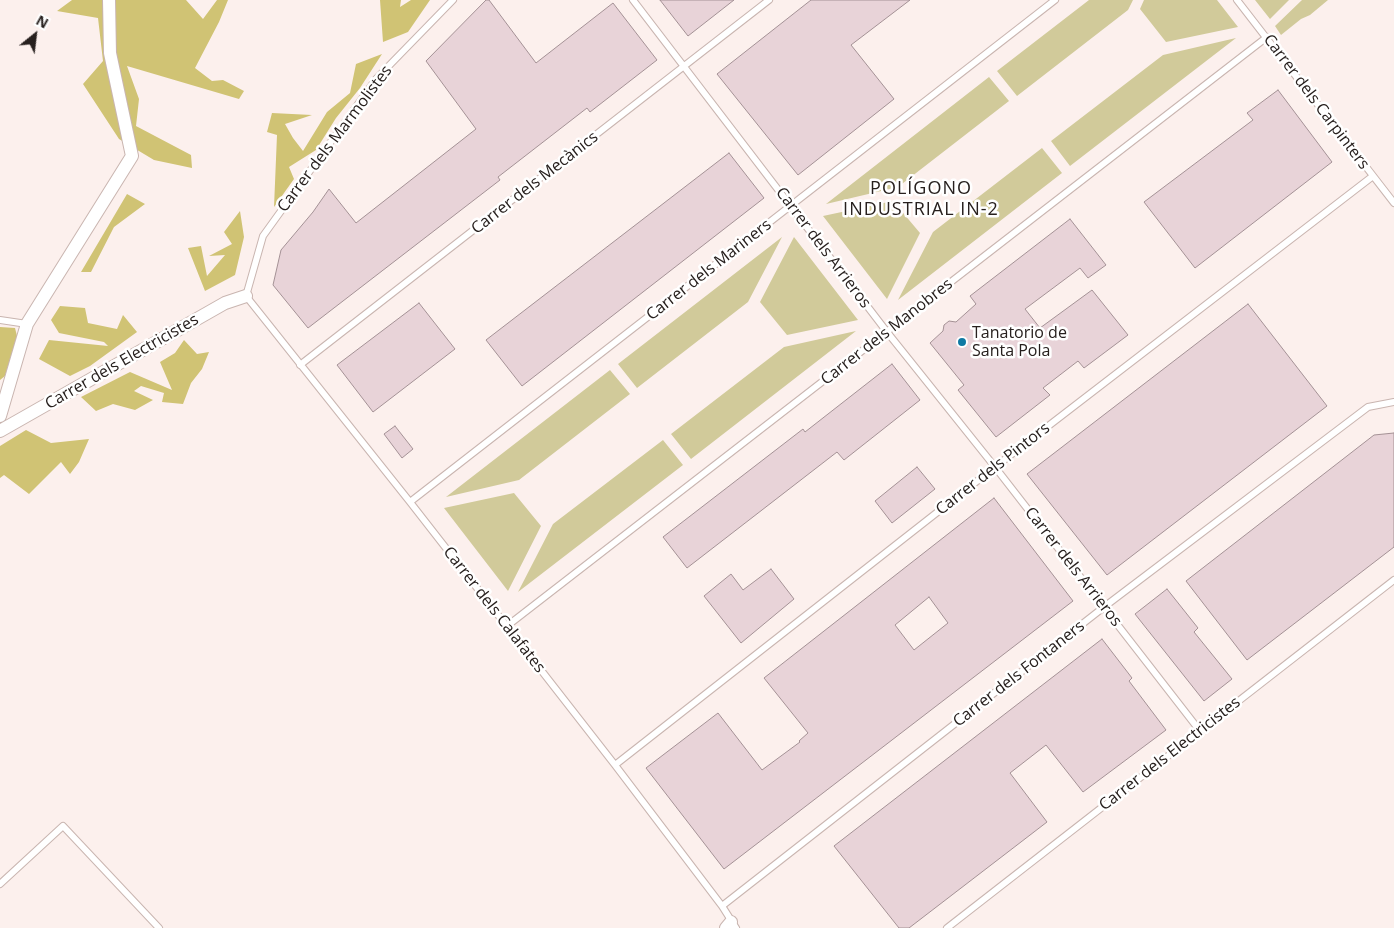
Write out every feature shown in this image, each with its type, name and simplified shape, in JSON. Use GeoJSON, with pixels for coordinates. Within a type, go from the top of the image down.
{"type":"FeatureCollection","features":[{"type":"Feature","properties":{"kind":"street"},"geometry":{"type":"LineString","coordinates":[[0,416],[27,324],[132,156],[110,53],[109,0]]}},
{"type":"Feature","properties":{"kind":"street","name":"Carrer dels Electricistes"},"geometry":{"type":"LineString","coordinates":[[0,431],[225,303],[246,296]]}},
{"type":"Feature","properties":{"kind":"lane","name":"Carrer dels Marmolistes"},"geometry":{"type":"LineString","coordinates":[[246,296],[264,236],[269,228],[376,79],[453,0]]}},
{"type":"Feature","properties":{"kind":"lane","name":"Carrer dels Arrieros"},"geometry":{"type":"LineString","coordinates":[[633,0],[887,332],[995,467],[1200,731]]}},
{"type":"Feature","properties":{"kind":"lane","name":"Carrer dels Mecànics"},"geometry":{"type":"LineString","coordinates":[[300,365],[769,0]]}},
{"type":"Feature","properties":{"kind":"lane","name":"Carrer dels Mariners"},"geometry":{"type":"LineString","coordinates":[[410,502],[1055,0]]}},
{"type":"Feature","properties":{"kind":"lane","name":"Carrer dels Carpinters"},"geometry":{"type":"LineString","coordinates":[[1237,0],[1394,203]]}},
{"type":"Feature","properties":{"kind":"lane","name":"Carrer dels Manobres"},"geometry":{"type":"LineString","coordinates":[[507,626],[1267,38]]}},
{"type":"Feature","properties":{"kind":"lane","name":"Carrer dels Pintors"},"geometry":{"type":"LineString","coordinates":[[615,765],[995,467],[1372,176]]}},
{"type":"Feature","properties":{"kind":"lane","name":"Carrer dels Calafates"},"geometry":{"type":"LineString","coordinates":[[246,296],[410,502],[615,765],[722,906],[731,926]]}},
{"type":"Feature","properties":{"kind":"lane"},"geometry":{"type":"LineString","coordinates":[[0,320],[27,324]]}},
{"type":"Feature","properties":{"kind":"lane","name":"Carrer dels Fontaners"},"geometry":{"type":"LineString","coordinates":[[722,906],[1104,607],[1368,407],[1394,402]]}},
{"type":"Feature","properties":{"kind":"lane","name":"Carrer dels Electricistes"},"geometry":{"type":"LineString","coordinates":[[947,928],[1394,580]]}},
{"type":"Feature","properties":{"kind":"lane"},"geometry":{"type":"LineString","coordinates":[[0,884],[63,826],[159,928]]}},
{"type":"Feature","properties":{"kind":"shaded area"},"geometry":{"type":"Polygon","coordinates":[[[72,0],[186,0],[203,19],[217,0],[228,0],[219,22],[195,68],[212,81],[223,80],[244,91],[239,99],[127,66],[139,99],[136,126],[191,155],[192,168],[154,160],[119,139],[83,84],[103,61],[98,18],[57,11],[72,0]]]}},
{"type":"Feature","properties":{"kind":"shaded area"},"geometry":{"type":"Polygon","coordinates":[[[380,0],[401,0],[400,7],[411,0],[430,0],[408,32],[383,42],[380,0]]]}},
{"type":"Feature","properties":{"kind":"shaded area"},"geometry":{"type":"Polygon","coordinates":[[[1089,0],[1133,0],[1128,10],[1017,96],[997,71],[1089,0]]]}},
{"type":"Feature","properties":{"kind":"shaded area"},"geometry":{"type":"Polygon","coordinates":[[[1144,0],[1217,0],[1238,27],[1166,42],[1140,9],[1144,0]]]}},
{"type":"Feature","properties":{"kind":"shaded area"},"geometry":{"type":"Polygon","coordinates":[[[1255,0],[1289,0],[1270,19],[1255,0]]]}},
{"type":"Feature","properties":{"kind":"shaded area"},"geometry":{"type":"Polygon","coordinates":[[[1302,0],[1328,0],[1281,35],[1275,26],[1302,0]]]}},
{"type":"Feature","properties":{"kind":"shaded area"},"geometry":{"type":"Polygon","coordinates":[[[1236,38],[1070,166],[1051,141],[1163,55],[1236,38]]]}},
{"type":"Feature","properties":{"kind":"shaded area"},"geometry":{"type":"Polygon","coordinates":[[[382,54],[360,88],[336,118],[316,150],[289,167],[294,179],[274,207],[277,135],[267,132],[272,113],[312,115],[285,124],[303,151],[327,112],[350,93],[356,64],[382,54]]]}},
{"type":"Feature","properties":{"kind":"shaded area"},"geometry":{"type":"Polygon","coordinates":[[[989,77],[1009,101],[898,187],[826,204],[989,77]]]}},
{"type":"Feature","properties":{"kind":"shaded area"},"geometry":{"type":"Polygon","coordinates":[[[1042,148],[1062,173],[898,300],[933,232],[1042,148]]]}},
{"type":"Feature","properties":{"kind":"shaded area"},"geometry":{"type":"Polygon","coordinates":[[[127,194],[145,204],[114,227],[91,272],[81,272],[127,194]]]}},
{"type":"Feature","properties":{"kind":"shaded area"},"geometry":{"type":"Polygon","coordinates":[[[893,201],[920,233],[887,299],[823,216],[893,201]]]}},
{"type":"Feature","properties":{"kind":"shaded area"},"geometry":{"type":"Polygon","coordinates":[[[240,211],[244,237],[235,275],[205,291],[188,248],[201,246],[207,276],[225,255],[209,256],[232,244],[224,232],[240,211]]]}},
{"type":"Feature","properties":{"kind":"shaded area"},"geometry":{"type":"Polygon","coordinates":[[[782,237],[748,302],[637,388],[618,364],[782,237]]]}},
{"type":"Feature","properties":{"kind":"shaded area"},"geometry":{"type":"Polygon","coordinates":[[[794,237],[858,320],[787,335],[760,302],[794,237]]]}},
{"type":"Feature","properties":{"kind":"shaded area"},"geometry":{"type":"Polygon","coordinates":[[[60,306],[85,308],[88,323],[117,329],[123,315],[137,332],[90,366],[70,376],[39,359],[49,340],[108,346],[104,342],[59,333],[51,320],[60,306]]]}},
{"type":"Feature","properties":{"kind":"shaded area"},"geometry":{"type":"Polygon","coordinates":[[[0,327],[15,328],[17,336],[5,376],[0,380],[0,327]]]}},
{"type":"Feature","properties":{"kind":"shaded area"},"geometry":{"type":"Polygon","coordinates":[[[856,331],[691,459],[671,434],[784,347],[856,331]]]}},
{"type":"Feature","properties":{"kind":"shaded area"},"geometry":{"type":"Polygon","coordinates":[[[184,340],[197,354],[209,352],[202,369],[191,383],[183,404],[162,402],[164,393],[141,386],[134,391],[153,400],[135,410],[113,404],[96,411],[81,397],[130,372],[172,390],[160,362],[175,353],[184,340]]]}},
{"type":"Feature","properties":{"kind":"shaded area"},"geometry":{"type":"Polygon","coordinates":[[[610,370],[630,394],[519,480],[446,497],[610,370]]]}},
{"type":"Feature","properties":{"kind":"shaded area"},"geometry":{"type":"Polygon","coordinates":[[[26,430],[51,443],[89,439],[79,462],[70,474],[61,462],[29,494],[4,475],[0,478],[0,446],[26,430]]]}},
{"type":"Feature","properties":{"kind":"shaded area"},"geometry":{"type":"Polygon","coordinates":[[[663,440],[683,465],[518,592],[553,524],[663,440]]]}},
{"type":"Feature","properties":{"kind":"shaded area"},"geometry":{"type":"Polygon","coordinates":[[[514,493],[541,526],[508,591],[444,508],[514,493]]]}},
{"type":"Feature","properties":{"kind":"building"},"geometry":{"type":"Polygon","coordinates":[[[486,0],[489,0],[536,63],[613,3],[657,60],[590,112],[587,108],[498,177],[500,180],[308,328],[273,285],[281,250],[313,212],[329,189],[356,223],[476,129],[426,61],[486,0]]]}},
{"type":"Feature","properties":{"kind":"building"},"geometry":{"type":"Polygon","coordinates":[[[660,0],[734,0],[688,36],[660,0]]]}},
{"type":"Feature","properties":{"kind":"building"},"geometry":{"type":"Polygon","coordinates":[[[811,0],[910,0],[851,45],[894,99],[798,175],[717,74],[811,0]]]}},
{"type":"Feature","properties":{"kind":"building"},"geometry":{"type":"Polygon","coordinates":[[[1278,90],[1332,162],[1195,268],[1144,202],[1253,120],[1247,113],[1278,90]]]}},
{"type":"Feature","properties":{"kind":"building"},"geometry":{"type":"Polygon","coordinates":[[[729,153],[764,198],[522,386],[486,340],[729,153]]]}},
{"type":"Feature","properties":{"kind":"building"},"geometry":{"type":"Polygon","coordinates":[[[1070,219],[1106,265],[1088,278],[1080,268],[1025,309],[1040,328],[1092,290],[1128,335],[1084,368],[1078,361],[1043,388],[1050,395],[996,437],[958,390],[964,385],[930,343],[943,331],[944,325],[949,321],[956,322],[976,304],[970,296],[1070,219]]]}},
{"type":"Feature","properties":{"kind":"building"},"geometry":{"type":"Polygon","coordinates":[[[419,303],[455,349],[373,412],[337,365],[419,303]]]}},
{"type":"Feature","properties":{"kind":"building"},"geometry":{"type":"Polygon","coordinates":[[[1248,304],[1327,406],[1107,575],[1027,474],[1248,304]]]}},
{"type":"Feature","properties":{"kind":"building"},"geometry":{"type":"Polygon","coordinates":[[[892,364],[920,400],[844,460],[837,452],[687,568],[663,537],[803,429],[805,432],[892,364]]]}},
{"type":"Feature","properties":{"kind":"building"},"geometry":{"type":"Polygon","coordinates":[[[395,426],[413,449],[402,458],[384,434],[395,426]]]}},
{"type":"Feature","properties":{"kind":"building"},"geometry":{"type":"Polygon","coordinates":[[[1394,433],[1394,547],[1247,660],[1186,581],[1374,435],[1394,433]]]}},
{"type":"Feature","properties":{"kind":"building"},"geometry":{"type":"Polygon","coordinates":[[[917,467],[935,489],[892,523],[875,501],[917,467]]]}},
{"type":"Feature","properties":{"kind":"building"},"geometry":{"type":"Polygon","coordinates":[[[994,498],[1073,601],[724,869],[646,768],[718,713],[762,770],[800,742],[808,733],[764,678],[994,498]],[[929,597],[895,625],[914,650],[948,623],[929,597]]]}},
{"type":"Feature","properties":{"kind":"building"},"geometry":{"type":"Polygon","coordinates":[[[771,569],[794,599],[741,643],[704,596],[731,574],[743,590],[771,569]]]}},
{"type":"Feature","properties":{"kind":"building"},"geometry":{"type":"Polygon","coordinates":[[[1167,589],[1198,628],[1194,632],[1232,679],[1204,701],[1135,614],[1167,589]]]}},
{"type":"Feature","properties":{"kind":"building"},"geometry":{"type":"Polygon","coordinates":[[[1102,639],[1132,678],[1129,681],[1166,730],[1083,792],[1046,745],[1010,773],[1047,822],[909,928],[899,928],[834,846],[1102,639]]]}},
{"type":"Feature","properties":{"kind":"place","name":"Tanatorio de Santa Pola"},"geometry":{"type":"Point","coordinates":[962,342]}},
{"type":"Feature","properties":{"kind":"district","name":"POLÍGONO INDUSTRIAL IN-2"},"geometry":{"type":"Point","coordinates":[921,199]}}]}
